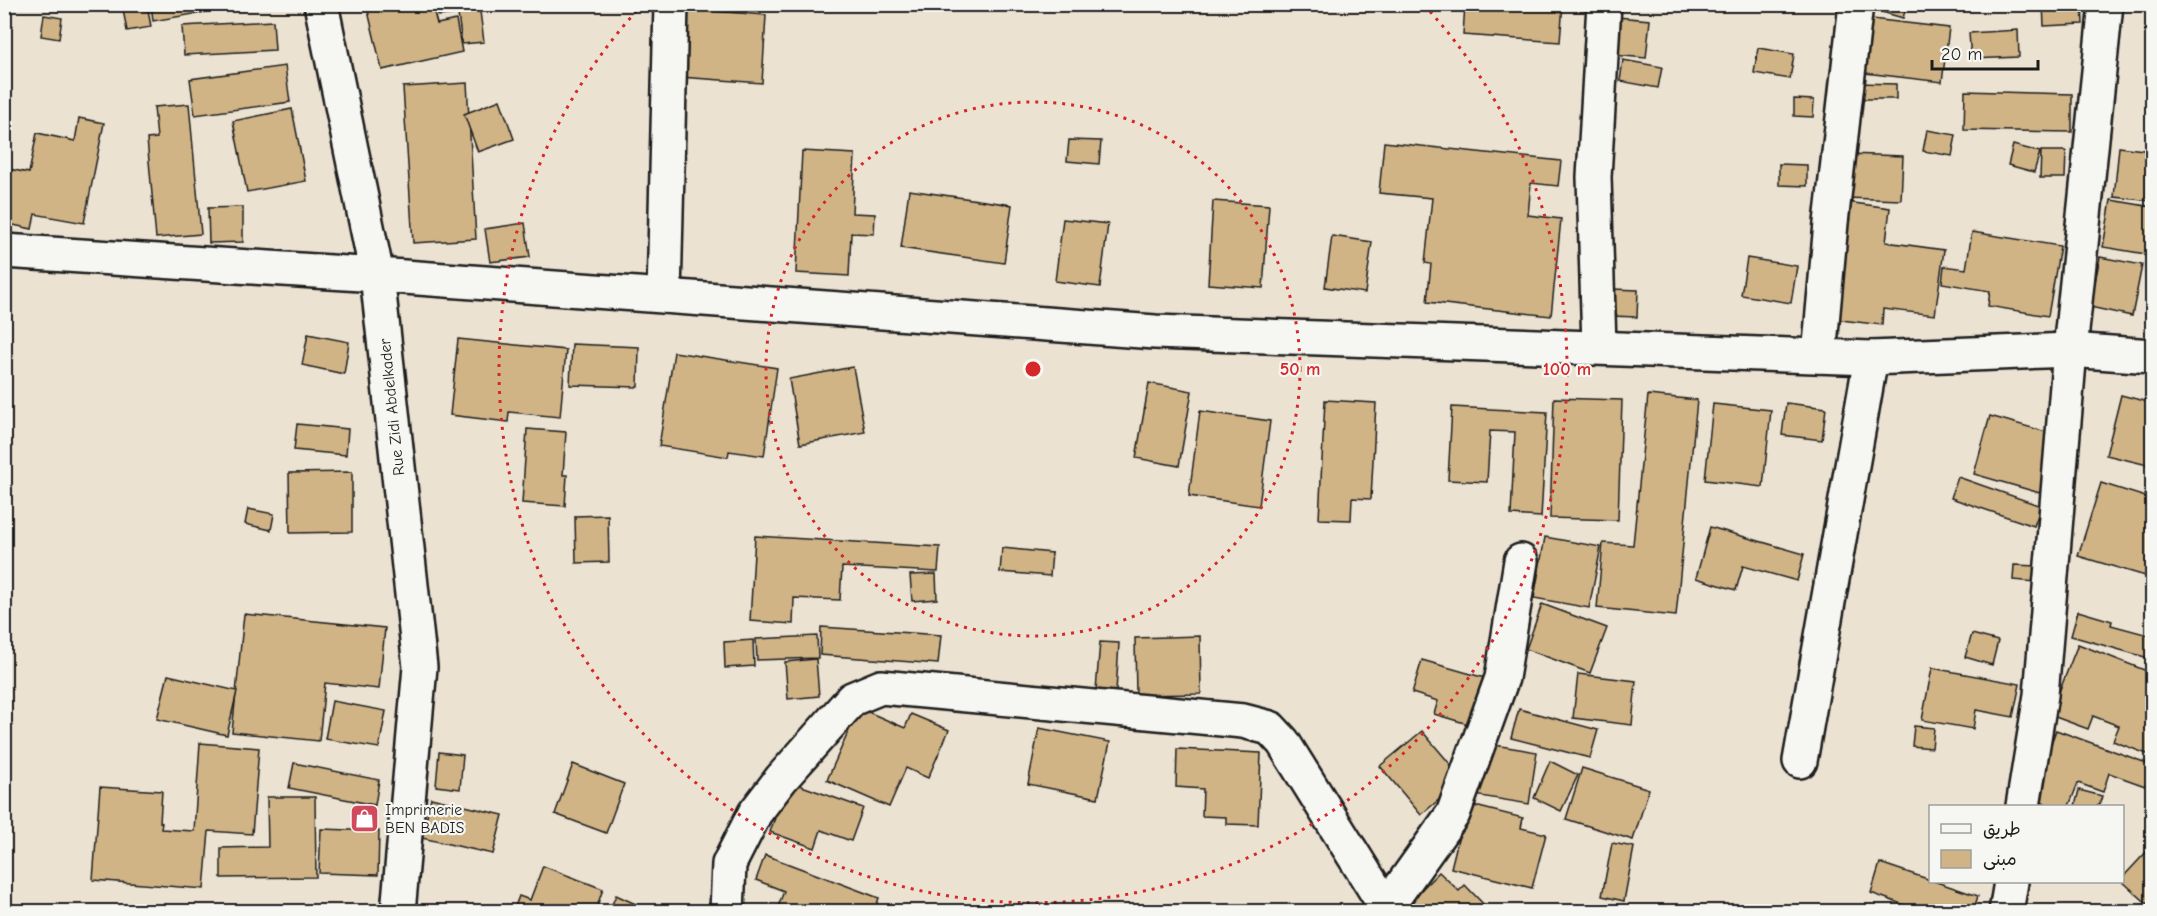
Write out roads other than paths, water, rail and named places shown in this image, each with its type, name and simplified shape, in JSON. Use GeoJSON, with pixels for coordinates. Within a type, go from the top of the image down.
{"type":"FeatureCollection","features":[{"type":"Feature","properties":{"kind":"street","name":"Rue Zidi Abdelkader"},"geometry":{"type":"LineString","coordinates":[[321,4],[377,274],[420,667],[398,912]]}},
{"type":"Feature","properties":{"kind":"street"},"geometry":{"type":"LineString","coordinates":[[664,296],[671,4]]}},
{"type":"Feature","properties":{"kind":"street"},"geometry":{"type":"LineString","coordinates":[[1599,347],[1594,177],[1604,4]]}},
{"type":"Feature","properties":{"kind":"street"},"geometry":{"type":"LineString","coordinates":[[1819,356],[1856,4]]}},
{"type":"Feature","properties":{"kind":"street"},"geometry":{"type":"LineString","coordinates":[[2023,805],[2041,695],[2070,350],[2106,4]]}},
{"type":"Feature","properties":{"kind":"street"},"geometry":{"type":"LineString","coordinates":[[4,251],[377,274],[1155,332],[1871,358],[2070,350],[2152,356]]}},
{"type":"Feature","properties":{"kind":"street"},"geometry":{"type":"LineString","coordinates":[[1800,761],[1871,358]]}},
{"type":"Feature","properties":{"kind":"street"},"geometry":{"type":"LineString","coordinates":[[727,912],[729,864],[755,813],[852,699],[881,687],[1243,721],[1270,728],[1283,742],[1388,910],[1453,814],[1502,678],[1521,561]]}},
{"type":"Feature","properties":{"kind":"street"},"geometry":{"type":"LineString","coordinates":[[2006,912],[2010,883]]}},
{"type":"Feature","properties":{"kind":"place","name":"Imprimerie BEN BADIS"},"geometry":{"type":"Point","coordinates":[364,818]}}]}
